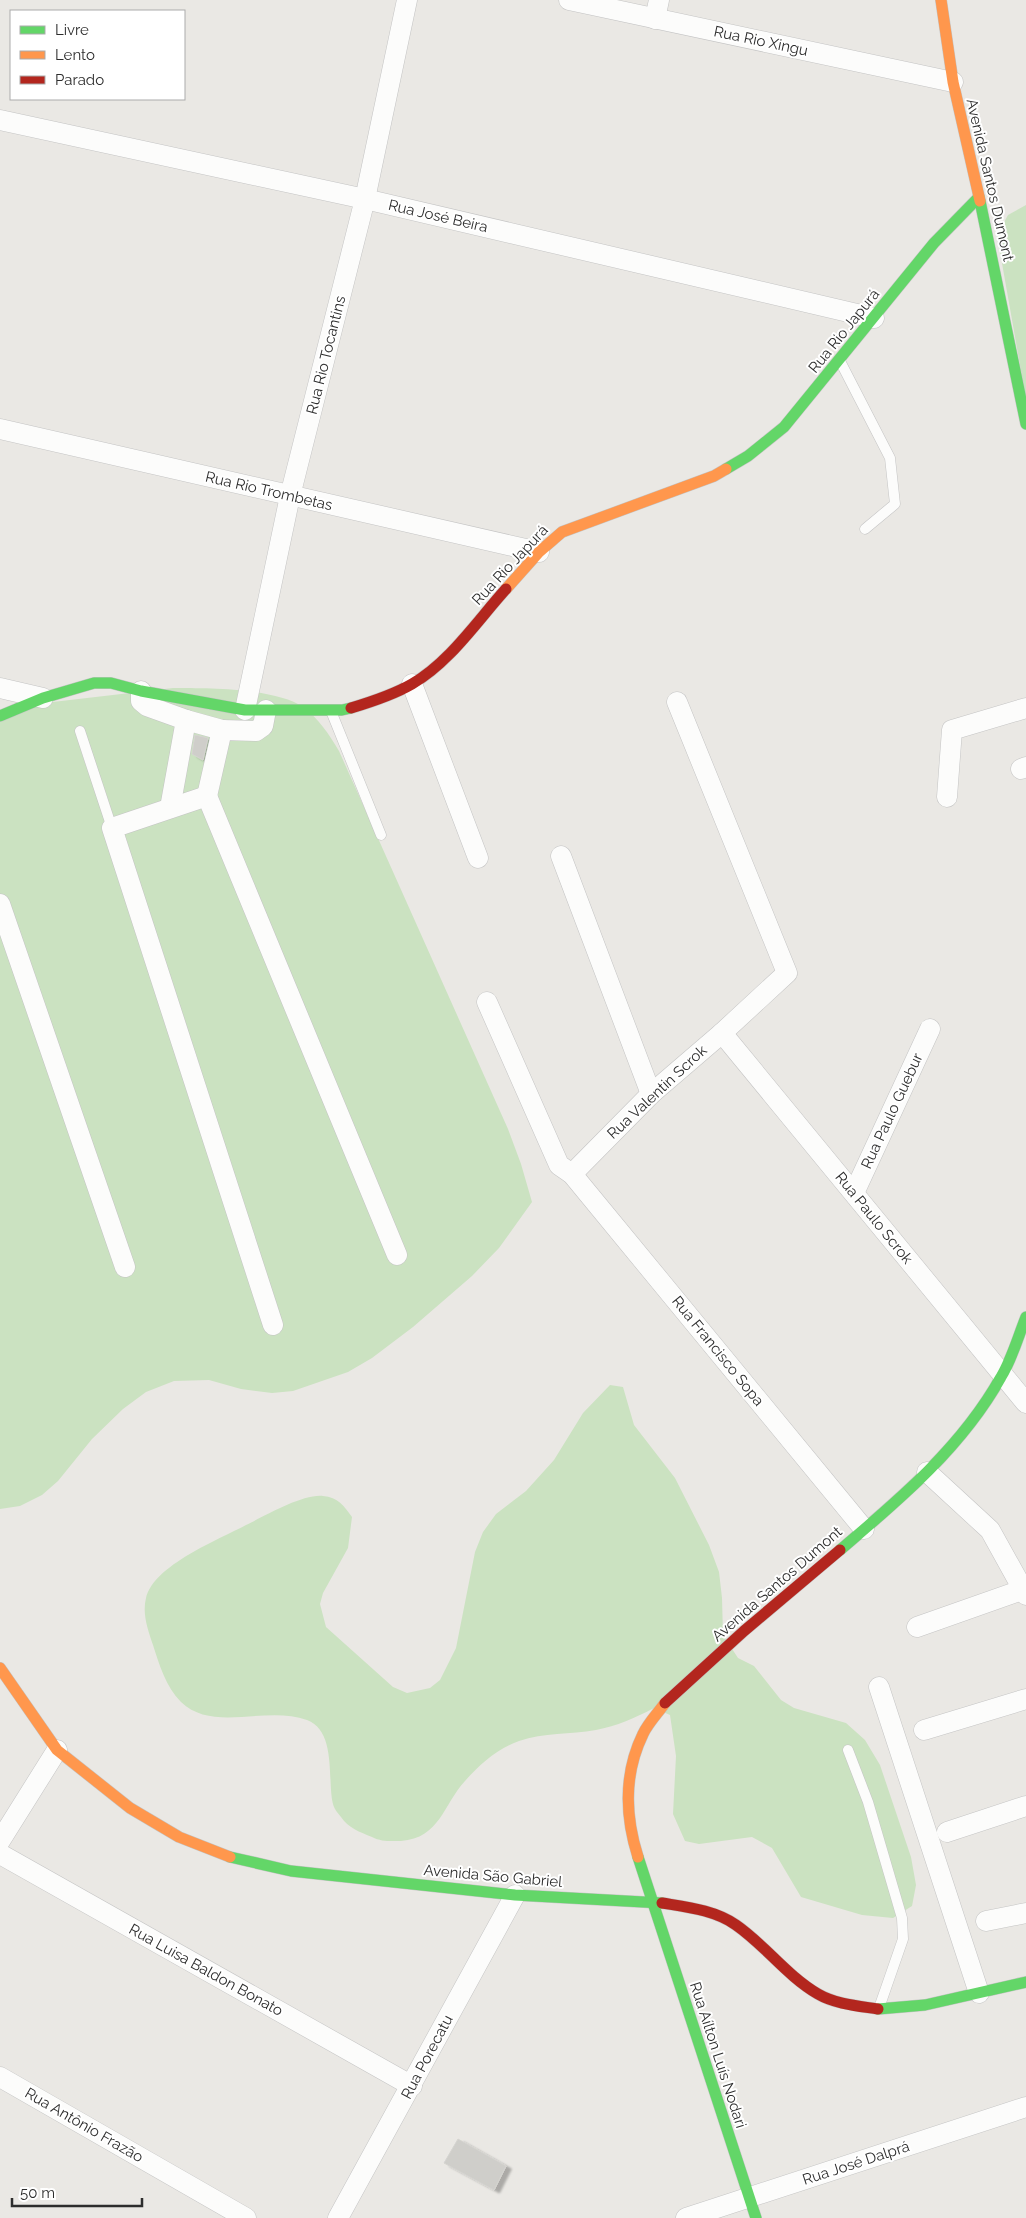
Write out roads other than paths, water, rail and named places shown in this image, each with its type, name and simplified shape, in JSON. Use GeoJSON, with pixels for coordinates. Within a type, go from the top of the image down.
{"type":"FeatureCollection","features":[{"type":"Feature","properties":{"kind":"street","name":"Rua Rio Tocantins"},"geometry":{"type":"LineString","coordinates":[[245,710],[290,496],[365,199],[407,0]]}},
{"type":"Feature","properties":{"kind":"street","name":"Rua Rio Xingu"},"geometry":{"type":"LineString","coordinates":[[569,0],[657,9],[953,82]]}},
{"type":"Feature","properties":{"kind":"street","name":"Avenida Santos Dumont"},"geometry":{"type":"LineString","coordinates":[[941,0],[953,82],[1026,424]]}},
{"type":"Feature","properties":{"kind":"street","name":"Rua José Beira"},"geometry":{"type":"LineString","coordinates":[[0,120],[365,199],[874,318]]}},
{"type":"Feature","properties":{"kind":"street","name":"Rua Rio Japurá"},"geometry":{"type":"LineString","coordinates":[[0,716],[43,698],[94,683],[111,683],[141,691],[245,710],[342,710],[377,700],[412,684],[443,660],[539,552],[562,532],[714,476],[748,456],[784,427],[934,243],[979,197]]}},
{"type":"Feature","properties":{"kind":"street","name":"Rua Rio Trombetas"},"geometry":{"type":"LineString","coordinates":[[0,429],[539,552]]}},
{"type":"Feature","properties":{"kind":"street"},"geometry":{"type":"LineString","coordinates":[[412,684],[478,858]]}},
{"type":"Feature","properties":{"kind":"street"},"geometry":{"type":"LineString","coordinates":[[0,688],[43,698]]}},
{"type":"Feature","properties":{"kind":"street"},"geometry":{"type":"LineString","coordinates":[[141,691],[141,701],[147,706],[222,730],[256,731],[263,726],[266,710]]}},
{"type":"Feature","properties":{"kind":"street","name":"Rua Valentin Scrok"},"geometry":{"type":"LineString","coordinates":[[572,1174],[651,1094],[722,1033],[787,973],[677,702]]}},
{"type":"Feature","properties":{"kind":"street"},"geometry":{"type":"LineString","coordinates":[[947,797],[952,730],[1026,708]]}},
{"type":"Feature","properties":{"kind":"street"},"geometry":{"type":"LineString","coordinates":[[170,808],[186,720]]}},
{"type":"Feature","properties":{"kind":"street"},"geometry":{"type":"LineString","coordinates":[[222,730],[207,796],[397,1255]]}},
{"type":"Feature","properties":{"kind":"street"},"geometry":{"type":"LineString","coordinates":[[207,796],[112,828],[274,1324]]}},
{"type":"Feature","properties":{"kind":"street"},"geometry":{"type":"LineString","coordinates":[[561,856],[651,1094]]}},
{"type":"Feature","properties":{"kind":"street"},"geometry":{"type":"LineString","coordinates":[[0,904],[125,1267]]}},
{"type":"Feature","properties":{"kind":"street","name":"Rua Francisco Sopa"},"geometry":{"type":"LineString","coordinates":[[487,1002],[559,1165],[572,1174],[864,1529]]}},
{"type":"Feature","properties":{"kind":"street","name":"Rua Paulo Guebur"},"geometry":{"type":"LineString","coordinates":[[854,1193],[930,1029]]}},
{"type":"Feature","properties":{"kind":"street","name":"Rua Paulo Scrok"},"geometry":{"type":"LineString","coordinates":[[722,1033],[1026,1403]]}},
{"type":"Feature","properties":{"kind":"street","name":"Avenida Santos Dumont"},"geometry":{"type":"LineString","coordinates":[[651,1901],[630,1832],[627,1796],[632,1764],[643,1733],[670,1697],[894,1504],[950,1448],[978,1413],[1002,1376],[1026,1318]]}},
{"type":"Feature","properties":{"kind":"street"},"geometry":{"type":"LineString","coordinates":[[917,1627],[1024,1592],[990,1530],[927,1472]]}},
{"type":"Feature","properties":{"kind":"street","name":"Avenida São Gabriel"},"geometry":{"type":"LineString","coordinates":[[0,1668],[57,1750],[130,1808],[179,1837],[236,1860],[291,1871],[515,1895],[651,1901],[692,1908],[716,1915],[736,1924],[793,1975],[819,1995],[850,2006],[879,2008],[925,2004],[1026,1982]]}},
{"type":"Feature","properties":{"kind":"street"},"geometry":{"type":"LineString","coordinates":[[879,1687],[979,1993]]}},
{"type":"Feature","properties":{"kind":"street"},"geometry":{"type":"LineString","coordinates":[[924,1730],[1026,1699]]}},
{"type":"Feature","properties":{"kind":"street"},"geometry":{"type":"LineString","coordinates":[[0,1841],[57,1750]]}},
{"type":"Feature","properties":{"kind":"street"},"geometry":{"type":"LineString","coordinates":[[947,1832],[1026,1806]]}},
{"type":"Feature","properties":{"kind":"street","name":"Rua Luisa Baldon Bonato"},"geometry":{"type":"LineString","coordinates":[[0,1854],[412,2086]]}},
{"type":"Feature","properties":{"kind":"street","name":"Rua Porecatu"},"geometry":{"type":"LineString","coordinates":[[338,2218],[515,1895]]}},
{"type":"Feature","properties":{"kind":"street","name":"Rua Aílton Luís Nodari"},"geometry":{"type":"LineString","coordinates":[[651,1901],[756,2218]]}},
{"type":"Feature","properties":{"kind":"street"},"geometry":{"type":"LineString","coordinates":[[986,1921],[1026,1913]]}},
{"type":"Feature","properties":{"kind":"street","name":"Rua Antônio Frazão"},"geometry":{"type":"LineString","coordinates":[[0,2077],[246,2218]]}},
{"type":"Feature","properties":{"kind":"street","name":"Rua José Dalprá"},"geometry":{"type":"LineString","coordinates":[[686,2218],[750,2199],[1026,2107]]}},
{"type":"Feature","properties":{"kind":"lane"},"geometry":{"type":"LineString","coordinates":[[840,360],[890,458],[895,504],[866,529]]}},
{"type":"Feature","properties":{"kind":"lane"},"geometry":{"type":"LineString","coordinates":[[331,710],[381,835]]}},
{"type":"Feature","properties":{"kind":"lane"},"geometry":{"type":"LineString","coordinates":[[80,731],[112,828]]}},
{"type":"Feature","properties":{"kind":"lane"},"geometry":{"type":"LineString","coordinates":[[848,1750],[868,1802],[902,1918],[903,1939],[879,2008]]}}]}
